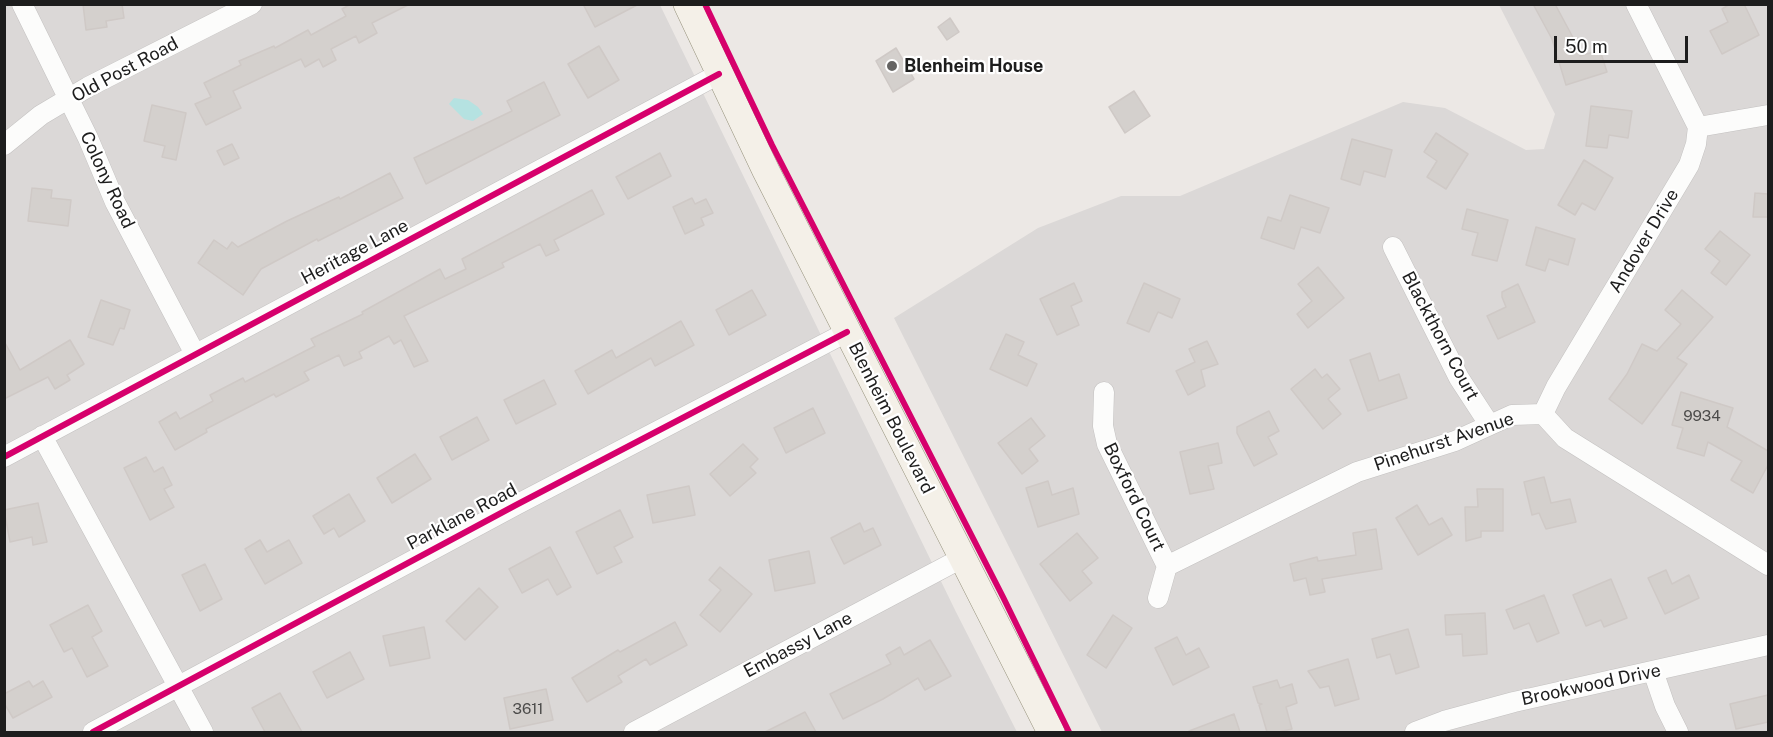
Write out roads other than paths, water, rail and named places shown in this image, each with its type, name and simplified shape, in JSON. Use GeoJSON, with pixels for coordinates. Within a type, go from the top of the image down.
{"type":"FeatureCollection","features":[{"type":"Feature","properties":{"kind":"main road","name":"Blenheim Boulevard"},"geometry":{"type":"LineString","coordinates":[[687,4],[719,74],[847,332],[1051,732]]}},
{"type":"Feature","properties":{"kind":"street","name":"Colony Road"},"geometry":{"type":"LineString","coordinates":[[22,4],[116,202],[195,354]]}},
{"type":"Feature","properties":{"kind":"street","name":"Old Post Road"},"geometry":{"type":"LineString","coordinates":[[4,145],[41,115],[88,87],[252,4]]}},
{"type":"Feature","properties":{"kind":"street"},"geometry":{"type":"LineString","coordinates":[[1636,4],[1698,127],[1768,115]]}},
{"type":"Feature","properties":{"kind":"street","name":"Heritage Lane"},"geometry":{"type":"LineString","coordinates":[[4,457],[719,74]]}},
{"type":"Feature","properties":{"kind":"street","name":"Andover Drive"},"geometry":{"type":"LineString","coordinates":[[1543,414],[1556,387],[1689,165],[1696,144],[1698,127]]}},
{"type":"Feature","properties":{"kind":"street","name":"Blackthorn Court"},"geometry":{"type":"LineString","coordinates":[[1394,247],[1459,378],[1489,424]]}},
{"type":"Feature","properties":{"kind":"street","name":"Parklane Road"},"geometry":{"type":"LineString","coordinates":[[93,732],[516,504],[847,332]]}},
{"type":"Feature","properties":{"kind":"street","name":"Boxford Court"},"geometry":{"type":"LineString","coordinates":[[1104,392],[1103,426],[1107,444],[1167,566]]}},
{"type":"Feature","properties":{"kind":"street"},"geometry":{"type":"LineString","coordinates":[[1543,414],[1565,438],[1768,565]]}},
{"type":"Feature","properties":{"kind":"street","name":"Pinehurst Avenue"},"geometry":{"type":"LineString","coordinates":[[1167,566],[1357,472],[1455,441],[1512,415],[1543,414]]}},
{"type":"Feature","properties":{"kind":"street"},"geometry":{"type":"LineString","coordinates":[[42,436],[203,732]]}},
{"type":"Feature","properties":{"kind":"street","name":"Embassy Lane"},"geometry":{"type":"LineString","coordinates":[[634,732],[962,558]]}},
{"type":"Feature","properties":{"kind":"street"},"geometry":{"type":"LineString","coordinates":[[1158,598],[1167,566]]}},
{"type":"Feature","properties":{"kind":"street","name":"Brookwood Drive"},"geometry":{"type":"LineString","coordinates":[[1415,732],[1444,721],[1514,702],[1768,645]]}},
{"type":"Feature","properties":{"kind":"street"},"geometry":{"type":"LineString","coordinates":[[1653,671],[1665,706],[1678,732]]}},
{"type":"Feature","properties":{"kind":"water"},"geometry":{"type":"Polygon","coordinates":[[[454,98],[468,100],[483,114],[473,121],[464,119],[449,104],[454,98]]]}},
{"type":"Feature","properties":{"kind":"place","name":"Blenheim House"},"geometry":{"type":"Point","coordinates":[892,66]}}]}
